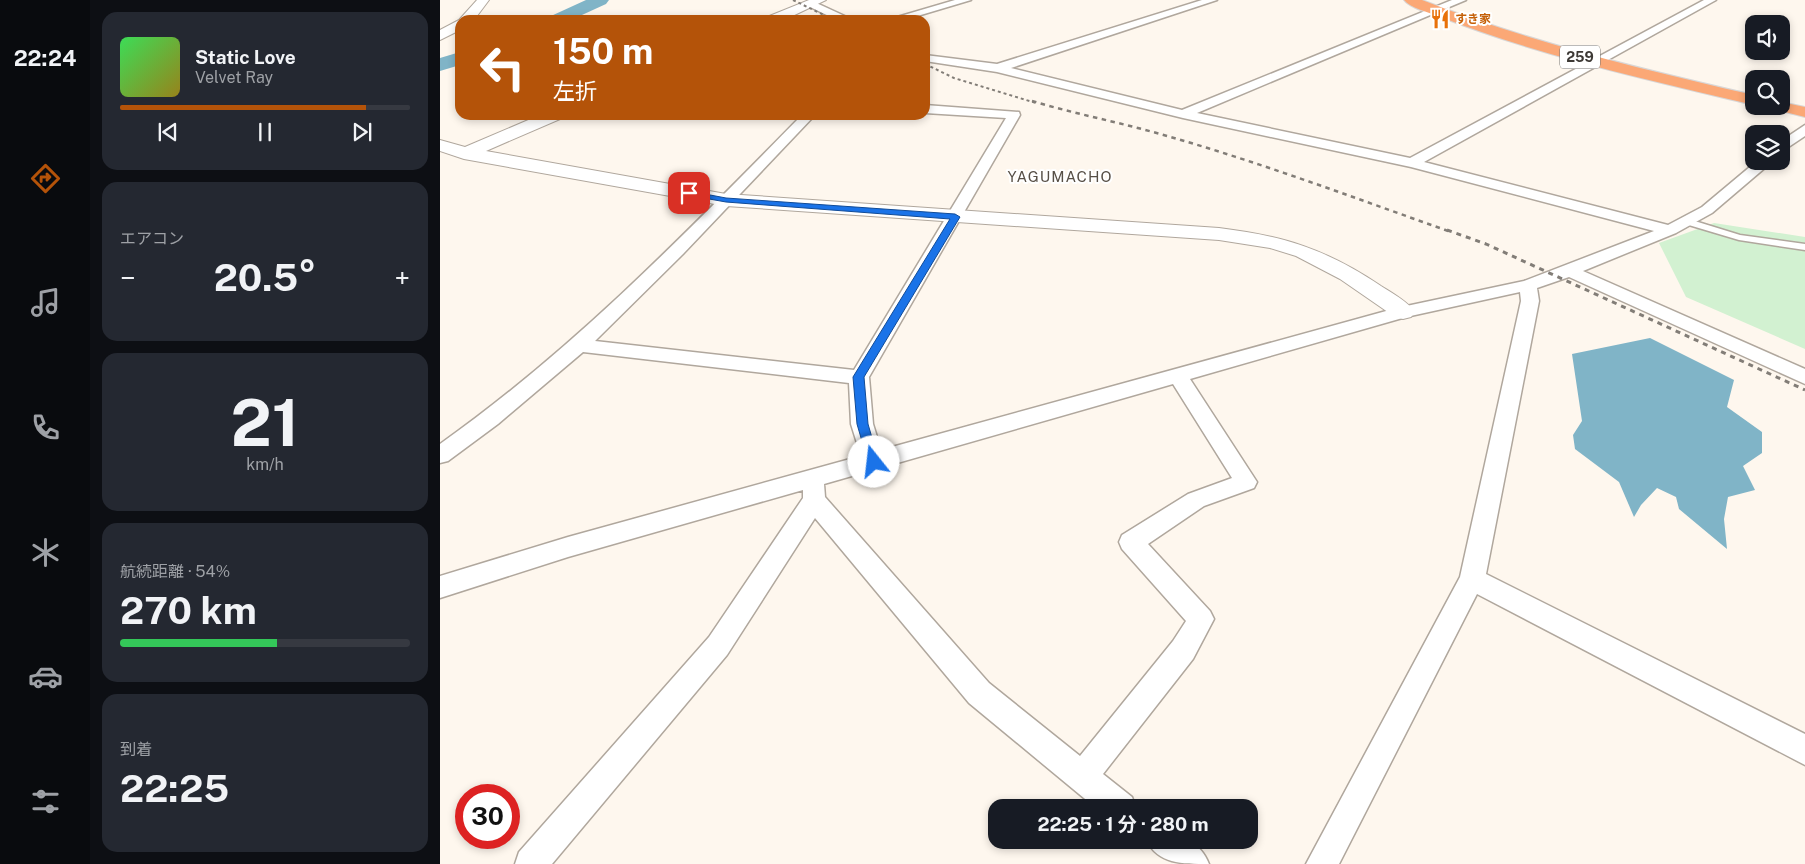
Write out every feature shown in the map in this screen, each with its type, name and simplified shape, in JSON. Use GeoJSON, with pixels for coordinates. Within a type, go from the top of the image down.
{"type":"FeatureCollection","features":[{"type":"Feature","properties":{"kind":"highway","name":"259"},"geometry":{"type":"LineString","coordinates":[[1410,0],[1490,30],[1598,62],[1745,98]]}},
{"type":"Feature","properties":{"kind":"highway"},"geometry":{"type":"LineString","coordinates":[[1790,109],[1805,112]]}},
{"type":"Feature","properties":{"kind":"street"},"geometry":{"type":"LineString","coordinates":[[472,15],[483,0]]}},
{"type":"Feature","properties":{"kind":"street"},"geometry":{"type":"LineString","coordinates":[[910,15],[966,0]]}},
{"type":"Feature","properties":{"kind":"street"},"geometry":{"type":"LineString","coordinates":[[998,68],[1212,0]]}},
{"type":"Feature","properties":{"kind":"street"},"geometry":{"type":"LineString","coordinates":[[1184,114],[1461,0]]}},
{"type":"Feature","properties":{"kind":"street"},"geometry":{"type":"LineString","coordinates":[[1412,164],[1711,0]]}},
{"type":"Feature","properties":{"kind":"street"},"geometry":{"type":"LineString","coordinates":[[784,15],[816,2],[837,15]]}},
{"type":"Feature","properties":{"kind":"street"},"geometry":{"type":"LineString","coordinates":[[440,36],[455,27]]}},
{"type":"Feature","properties":{"kind":"street"},"geometry":{"type":"LineString","coordinates":[[930,59],[998,68],[1184,114],[1412,164],[1670,230]]}},
{"type":"Feature","properties":{"kind":"street"},"geometry":{"type":"LineString","coordinates":[[874,462],[862,424],[858,377],[1014,115],[930,109]]}},
{"type":"Feature","properties":{"kind":"street"},"geometry":{"type":"LineString","coordinates":[[440,165],[543,120]]}},
{"type":"Feature","properties":{"kind":"street"},"geometry":{"type":"LineString","coordinates":[[440,456],[464,439],[580,345],[726,200],[803,120]]}},
{"type":"Feature","properties":{"kind":"street"},"geometry":{"type":"LineString","coordinates":[[1790,141],[1805,129]]}},
{"type":"Feature","properties":{"kind":"street"},"geometry":{"type":"LineString","coordinates":[[440,145],[467,153],[726,200],[1219,234],[1266,240],[1286,245],[1319,258],[1360,280],[1402,312]]}},
{"type":"Feature","properties":{"kind":"street"},"geometry":{"type":"LineString","coordinates":[[440,587],[568,547],[814,489],[874,462],[1402,312],[1528,286],[1670,230],[1707,210],[1755,170]]}},
{"type":"Feature","properties":{"kind":"street"},"geometry":{"type":"LineString","coordinates":[[1569,271],[1805,377]]}},
{"type":"Feature","properties":{"kind":"street"},"geometry":{"type":"LineString","coordinates":[[1322,864],[1472,579],[1530,301],[1528,286]]}},
{"type":"Feature","properties":{"kind":"street"},"geometry":{"type":"LineString","coordinates":[[580,345],[858,377]]}},
{"type":"Feature","properties":{"kind":"street"},"geometry":{"type":"LineString","coordinates":[[1082,777],[1184,650],[1201,619],[1131,542],[1196,500],[1246,482],[1177,375]]}},
{"type":"Feature","properties":{"kind":"street"},"geometry":{"type":"LineString","coordinates":[[814,489],[979,693],[1110,799]]}},
{"type":"Feature","properties":{"kind":"street"},"geometry":{"type":"LineString","coordinates":[[531,864],[718,646],[814,489]]}},
{"type":"Feature","properties":{"kind":"street"},"geometry":{"type":"LineString","coordinates":[[1472,579],[1805,750]]}},
{"type":"Feature","properties":{"kind":"street"},"geometry":{"type":"LineString","coordinates":[[1174,849],[1193,864]]}},
{"type":"Feature","properties":{"kind":"lane"},"geometry":{"type":"LineString","coordinates":[[1685,221],[1740,237],[1805,247]]}},
{"type":"Feature","properties":{"kind":"green space"},"geometry":{"type":"Polygon","coordinates":[[[1714,223],[1805,237],[1805,349],[1686,297],[1659,243],[1714,223]]]}},
{"type":"Feature","properties":{"kind":"water"},"geometry":{"type":"Polygon","coordinates":[[[1650,338],[1734,380],[1727,407],[1762,432],[1762,453],[1743,466],[1755,490],[1728,497],[1724,519],[1727,549],[1679,509],[1676,497],[1657,488],[1641,505],[1634,517],[1619,482],[1575,449],[1573,435],[1582,421],[1572,354],[1650,338]]]}},
{"type":"Feature","properties":{"kind":"waterway"},"geometry":{"type":"LineString","coordinates":[[568,15],[600,0]]}},
{"type":"Feature","properties":{"kind":"waterway"},"geometry":{"type":"LineString","coordinates":[[440,65],[455,60]]}},
{"type":"Feature","properties":{"kind":"railway"},"geometry":{"type":"LineString","coordinates":[[793,0],[824,15]]}},
{"type":"Feature","properties":{"kind":"railway"},"geometry":{"type":"LineString","coordinates":[[930,66],[954,78],[1036,103]]}},
{"type":"Feature","properties":{"kind":"railway"},"geometry":{"type":"LineString","coordinates":[[1032,101],[1191,143],[1303,179],[1451,232]]}},
{"type":"Feature","properties":{"kind":"railway"},"geometry":{"type":"LineString","coordinates":[[1447,230],[1486,244],[1805,390]]}},
{"type":"Feature","properties":{"kind":"place","name":"すき家"},"geometry":{"type":"Point","coordinates":[1440,19]}},
{"type":"Feature","properties":{"kind":"district","name":"YAGUMACHO"},"geometry":{"type":"Point","coordinates":[1060,177]}},
{"type":"Feature","properties":{"kind":"route"},"geometry":{"type":"LineString","coordinates":[[689,193],[726,200],[955,217],[858,377],[862,424],[874,462]]}}]}
